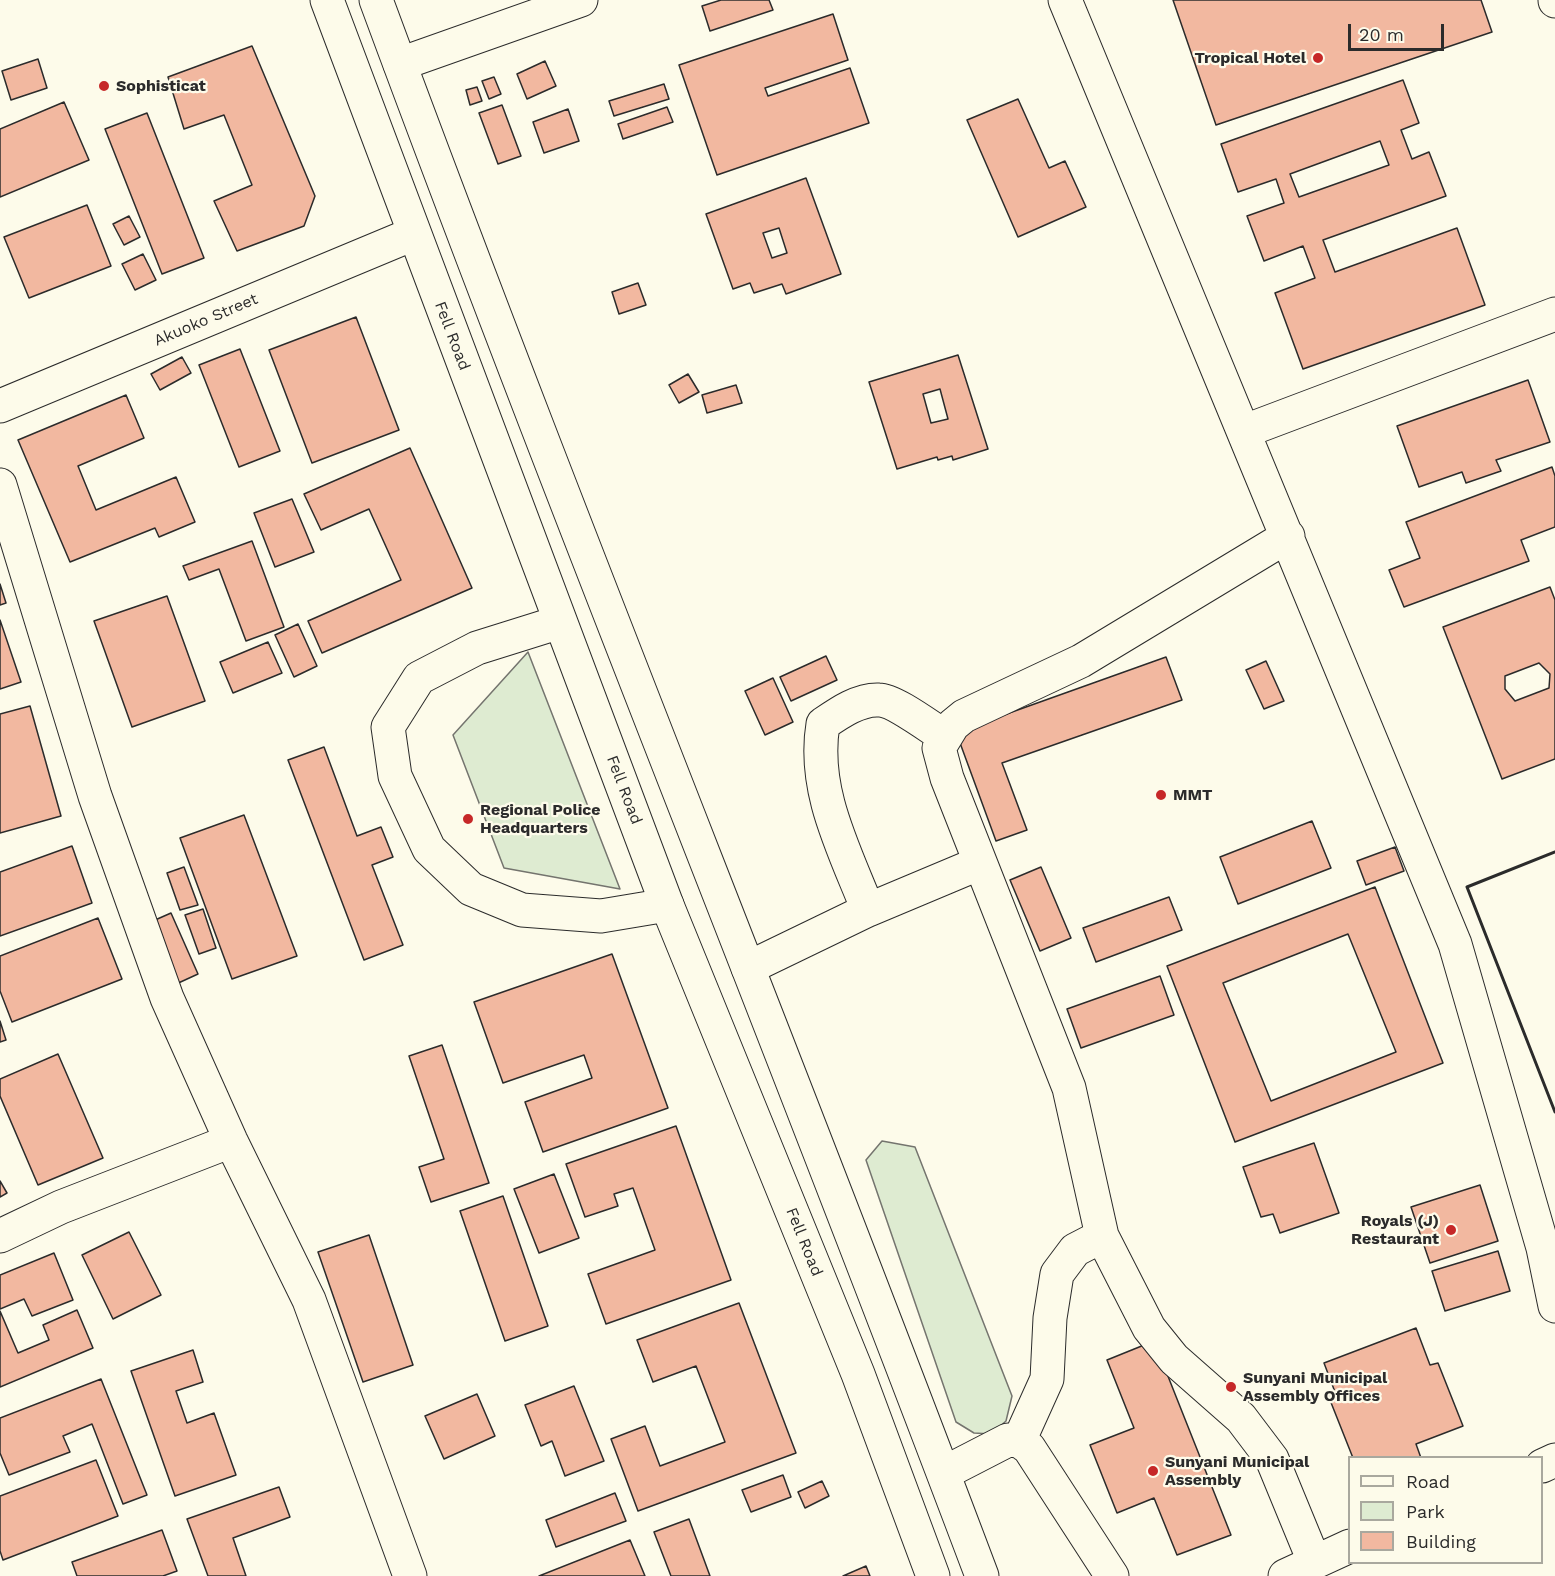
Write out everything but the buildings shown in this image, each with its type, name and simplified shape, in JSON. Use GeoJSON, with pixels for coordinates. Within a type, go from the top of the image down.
{"type":"FeatureCollection","features":[{"type":"Feature","properties":{"kind":"street","name":"Fell Road"},"geometry":{"type":"LineString","coordinates":[[327,0],[413,234],[668,905],[858,1374],[933,1576]]}},
{"type":"Feature","properties":{"kind":"street"},"geometry":{"type":"LineString","coordinates":[[376,0],[982,1576]]}},
{"type":"Feature","properties":{"kind":"street"},"geometry":{"type":"LineString","coordinates":[[400,64],[580,0]]}},
{"type":"Feature","properties":{"kind":"street"},"geometry":{"type":"LineString","coordinates":[[1065,0],[1455,944],[1543,1248],[1555,1306]]}},
{"type":"Feature","properties":{"kind":"street","name":"Akuoko Street"},"geometry":{"type":"LineString","coordinates":[[0,406],[413,234]]}},
{"type":"Feature","properties":{"kind":"street"},"geometry":{"type":"LineString","coordinates":[[1245,431],[1555,314]]}},
{"type":"Feature","properties":{"kind":"street"},"geometry":{"type":"LineString","coordinates":[[0,485],[99,807],[167,998],[231,1141],[309,1300],[411,1576]]}},
{"type":"Feature","properties":{"kind":"street"},"geometry":{"type":"LineString","coordinates":[[1288,536],[1081,661],[964,716],[944,736],[939,748],[980,863],[1069,1088],[1102,1236],[1149,1328],[1174,1359],[1241,1418],[1272,1459],[1314,1561]]}},
{"type":"Feature","properties":{"kind":"street"},"geometry":{"type":"LineString","coordinates":[[560,622],[477,648],[419,678],[388,727],[394,776],[429,849],[471,889],[522,910],[601,916],[668,905]]}},
{"type":"Feature","properties":{"kind":"street"},"geometry":{"type":"LineString","coordinates":[[868,910],[823,794],[819,748],[823,724],[850,706],[879,699],[906,712],[944,736]]}},
{"type":"Feature","properties":{"kind":"street"},"geometry":{"type":"LineString","coordinates":[[748,968],[868,910],[980,863]]}},
{"type":"Feature","properties":{"kind":"street"},"geometry":{"type":"LineString","coordinates":[[0,1236],[61,1207],[231,1141]]}},
{"type":"Feature","properties":{"kind":"street"},"geometry":{"type":"LineString","coordinates":[[1019,1441],[1047,1379],[1050,1318],[1057,1274],[1074,1250],[1102,1236]]}},
{"type":"Feature","properties":{"kind":"street"},"geometry":{"type":"LineString","coordinates":[[944,1473],[1008,1440],[1019,1441],[1029,1448],[1112,1576]]}},
{"type":"Feature","properties":{"kind":"street"},"geometry":{"type":"LineString","coordinates":[[1285,1576],[1348,1547]]}},
{"type":"Feature","properties":{"kind":"green space"},"geometry":{"type":"Polygon","coordinates":[[[528,652],[620,889],[504,868],[453,735],[528,652]]]}},
{"type":"Feature","properties":{"kind":"green space"},"geometry":{"type":"Polygon","coordinates":[[[882,1141],[915,1147],[1012,1396],[1006,1421],[991,1434],[974,1433],[956,1422],[866,1160],[882,1141]]]}},
{"type":"Feature","properties":{"kind":"wall"},"geometry":{"type":"LineString","coordinates":[[1555,852],[1467,887],[1555,1112]]}},
{"type":"Feature","properties":{"kind":"place","name":"Tropical Hotel"},"geometry":{"type":"Point","coordinates":[1318,58]}},
{"type":"Feature","properties":{"kind":"place","name":"Sophisticat"},"geometry":{"type":"Point","coordinates":[104,86]}},
{"type":"Feature","properties":{"kind":"place","name":"MMT"},"geometry":{"type":"Point","coordinates":[1161,795]}},
{"type":"Feature","properties":{"kind":"place","name":"Regional Police Headquarters"},"geometry":{"type":"Point","coordinates":[468,819]}},
{"type":"Feature","properties":{"kind":"place","name":"Royals (J) Restaurant"},"geometry":{"type":"Point","coordinates":[1451,1230]}},
{"type":"Feature","properties":{"kind":"place","name":"Sunyani Municipal Assembly Offices"},"geometry":{"type":"Point","coordinates":[1231,1387]}},
{"type":"Feature","properties":{"kind":"place","name":"Sunyani Municipal Assembly"},"geometry":{"type":"Point","coordinates":[1153,1471]}}]}
